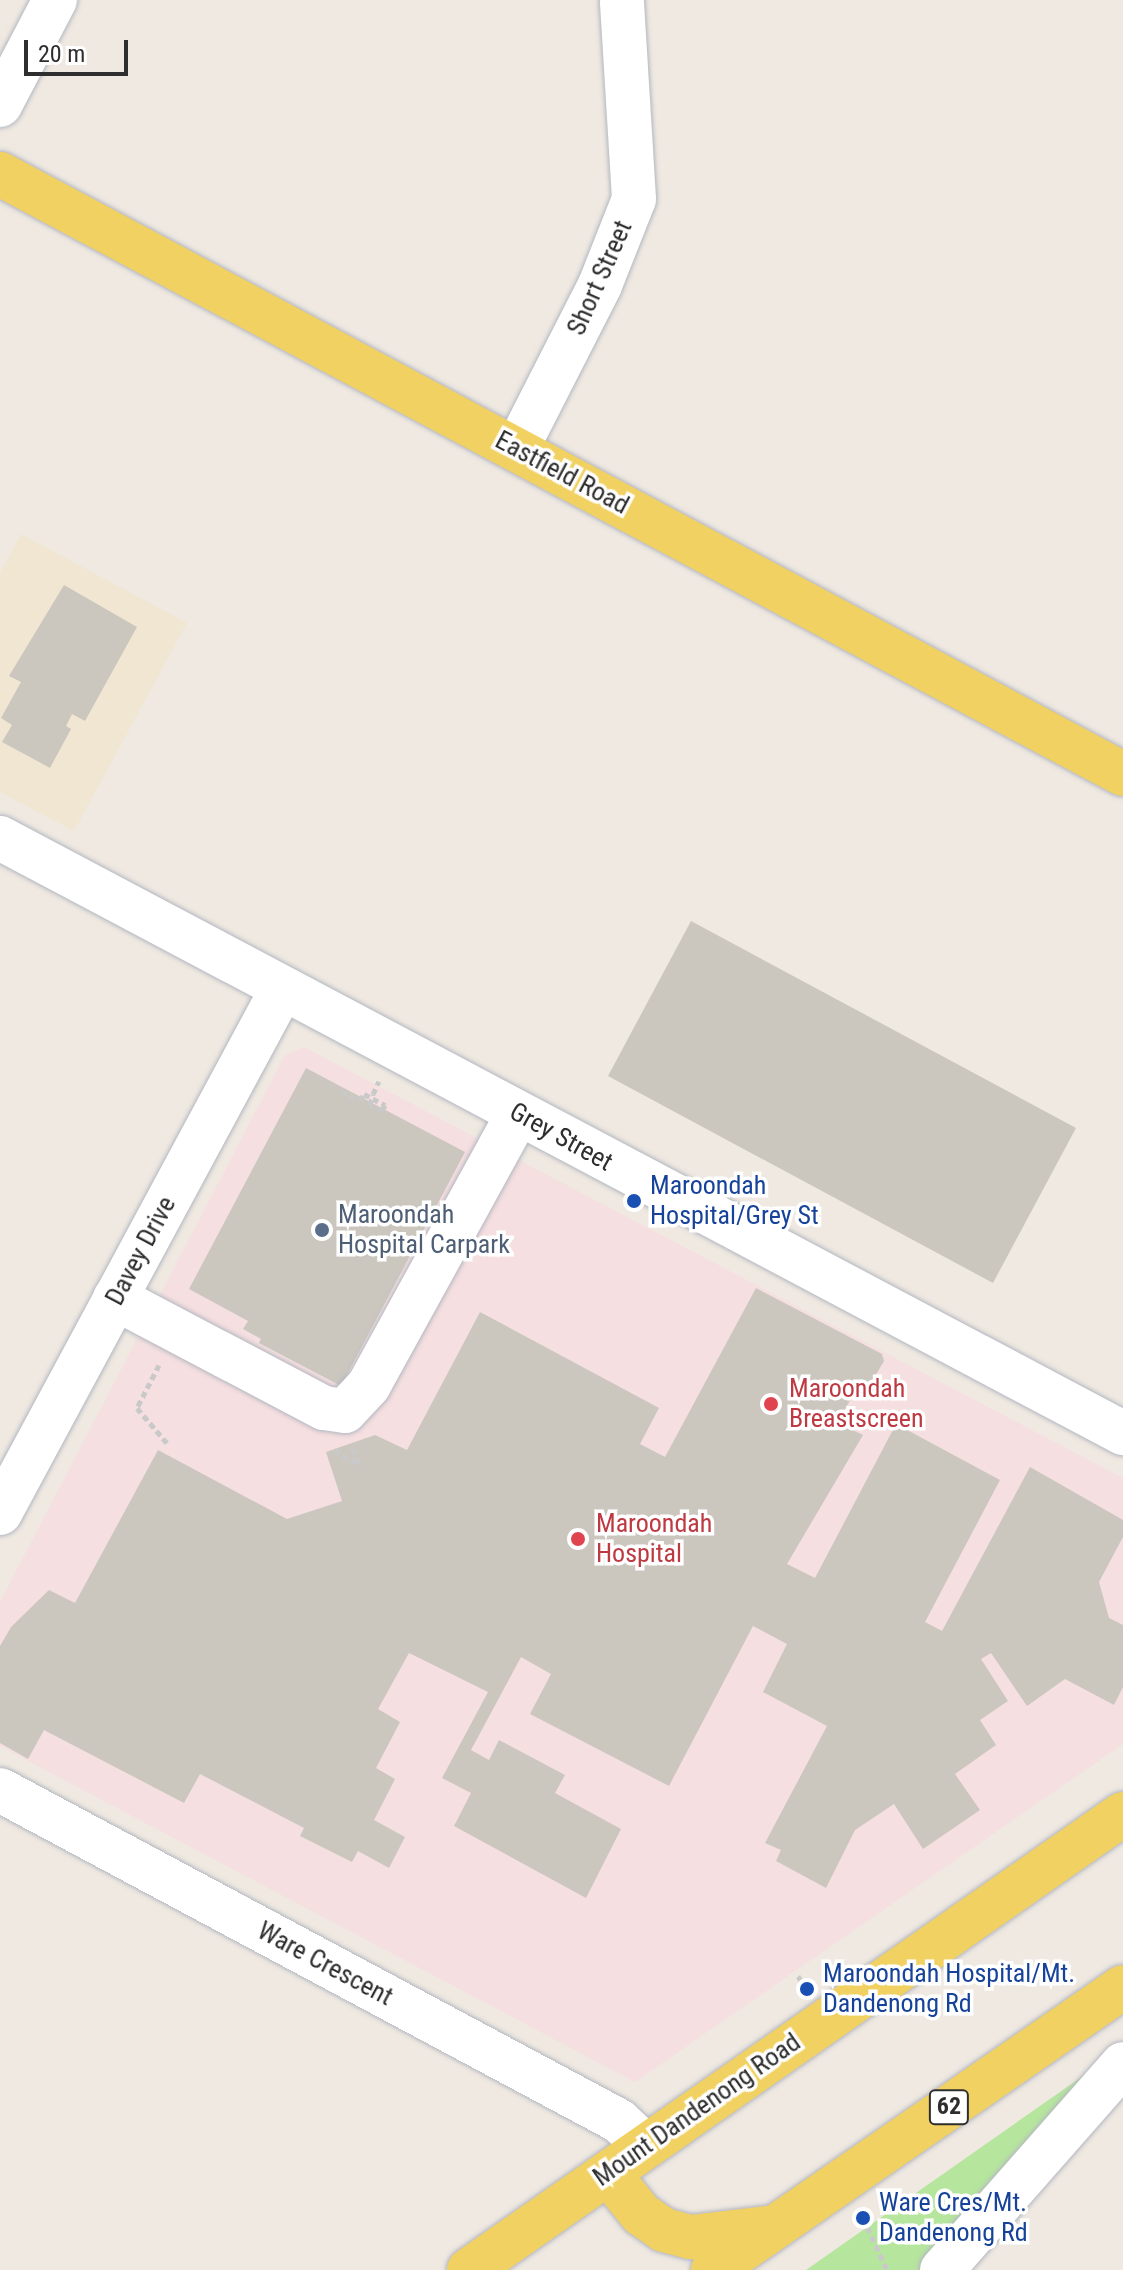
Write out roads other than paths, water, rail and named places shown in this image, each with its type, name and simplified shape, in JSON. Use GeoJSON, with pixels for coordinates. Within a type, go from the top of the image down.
{"type":"FeatureCollection","features":[{"type":"Feature","properties":{"kind":"main road","name":"Eastfield Road"},"geometry":{"type":"LineString","coordinates":[[0,174],[1123,774]]}},
{"type":"Feature","properties":{"kind":"main road","name":"Mount Dandenong Road"},"geometry":{"type":"LineString","coordinates":[[469,2270],[1123,1814]]}},
{"type":"Feature","properties":{"kind":"main road","name":"62"},"geometry":{"type":"LineString","coordinates":[[713,2270],[1123,1987]]}},
{"type":"Feature","properties":{"kind":"main road"},"geometry":{"type":"LineString","coordinates":[[608,2173],[641,2214],[664,2230],[691,2237],[774,2227]]}},
{"type":"Feature","properties":{"kind":"street"},"geometry":{"type":"LineString","coordinates":[[0,105],[55,0]]}},
{"type":"Feature","properties":{"kind":"street","name":"Short Street"},"geometry":{"type":"LineString","coordinates":[[517,448],[606,272],[634,199],[622,0]]}},
{"type":"Feature","properties":{"kind":"street","name":"Grey Street"},"geometry":{"type":"LineString","coordinates":[[0,838],[1123,1433]]}},
{"type":"Feature","properties":{"kind":"street","name":"Davey Drive"},"geometry":{"type":"LineString","coordinates":[[0,1513],[282,989]]}},
{"type":"Feature","properties":{"kind":"street"},"geometry":{"type":"LineString","coordinates":[[115,1298],[324,1408],[345,1411],[369,1385],[518,1114]]}},
{"type":"Feature","properties":{"kind":"street","name":"Ware Crescent"},"geometry":{"type":"LineString","coordinates":[[0,1790],[619,2121],[645,2145]]}},
{"type":"Feature","properties":{"kind":"street"},"geometry":{"type":"LineString","coordinates":[[942,2270],[1118,2069]]}},
{"type":"Feature","properties":{"kind":"place","name":"Maroondah Hospital/Grey St"},"geometry":{"type":"Point","coordinates":[634,1201]}},
{"type":"Feature","properties":{"kind":"place","name":"Maroondah Hospital Carpark"},"geometry":{"type":"Point","coordinates":[322,1230]}},
{"type":"Feature","properties":{"kind":"place","name":"Maroondah Breastscreen"},"geometry":{"type":"Point","coordinates":[771,1404]}},
{"type":"Feature","properties":{"kind":"place","name":"Maroondah Hospital"},"geometry":{"type":"Point","coordinates":[578,1539]}},
{"type":"Feature","properties":{"kind":"place","name":"Maroondah Hospital/Mt. Dandenong Rd"},"geometry":{"type":"Point","coordinates":[807,1989]}},
{"type":"Feature","properties":{"kind":"place","name":"Ware Cres/Mt. Dandenong Rd"},"geometry":{"type":"Point","coordinates":[863,2218]}}]}
